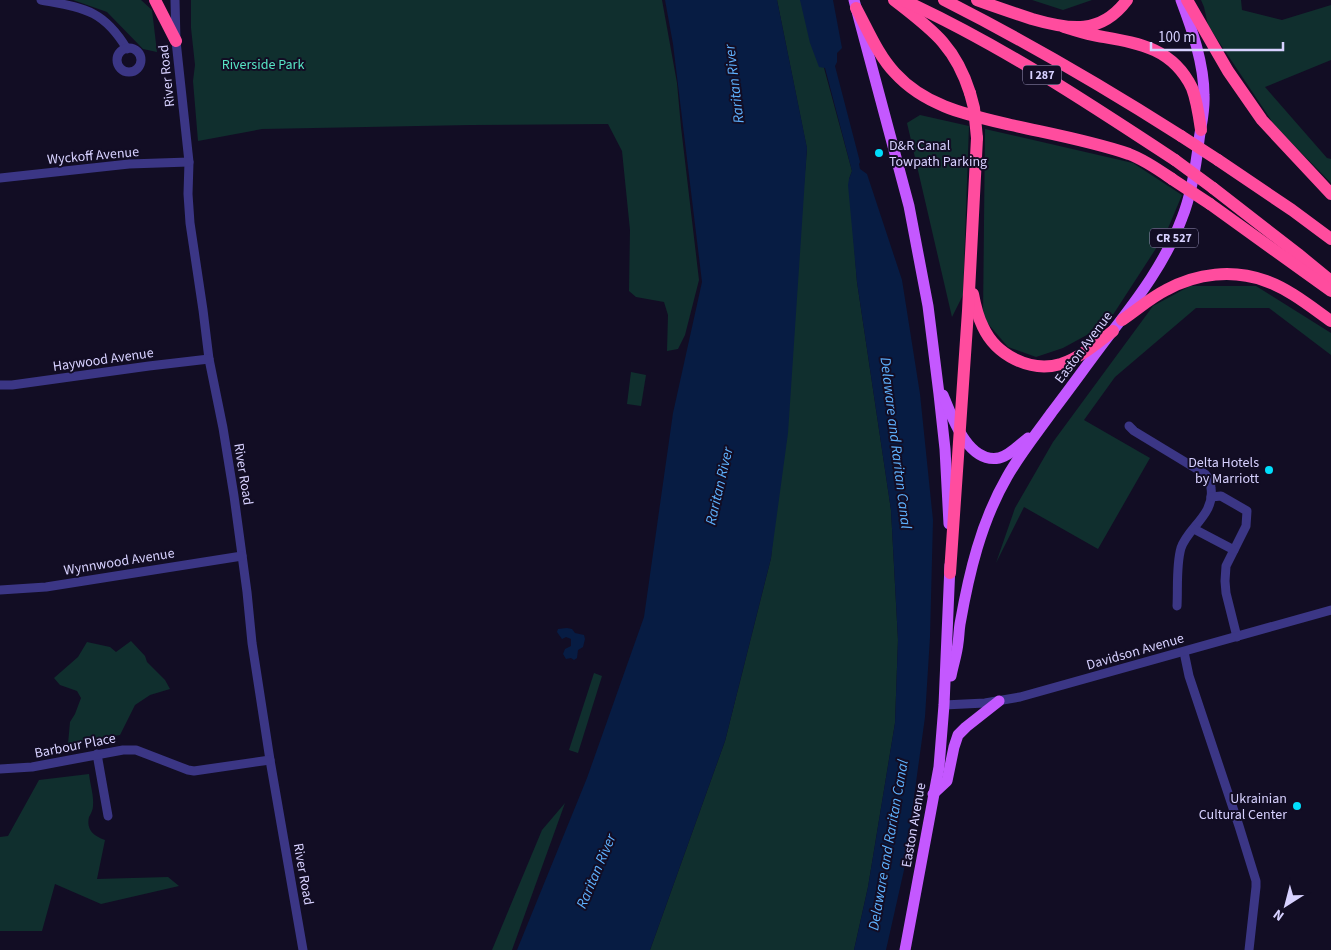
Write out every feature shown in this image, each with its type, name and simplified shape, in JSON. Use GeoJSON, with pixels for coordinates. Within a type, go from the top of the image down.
{"type":"FeatureCollection","features":[{"type":"Feature","properties":{"kind":"highway"},"geometry":{"type":"LineString","coordinates":[[155,0],[176,41]]}},
{"type":"Feature","properties":{"kind":"highway"},"geometry":{"type":"LineString","coordinates":[[894,0],[932,30],[944,42],[959,64],[966,79],[974,108],[977,138],[970,279],[950,573]]}},
{"type":"Feature","properties":{"kind":"highway","name":"I 287"},"geometry":{"type":"LineString","coordinates":[[903,0],[1032,68],[1175,160],[1214,188],[1331,281]]}},
{"type":"Feature","properties":{"kind":"highway","name":"I 287"},"geometry":{"type":"LineString","coordinates":[[944,0],[1037,50],[1132,105],[1285,205],[1331,239]]}},
{"type":"Feature","properties":{"kind":"highway"},"geometry":{"type":"LineString","coordinates":[[977,0],[1064,28],[1096,36],[1136,42],[1149,47],[1174,63],[1184,75],[1192,89],[1201,130]]}},
{"type":"Feature","properties":{"kind":"highway"},"geometry":{"type":"LineString","coordinates":[[1064,28],[1082,28],[1108,19],[1127,0]]}},
{"type":"Feature","properties":{"kind":"highway"},"geometry":{"type":"LineString","coordinates":[[1187,0],[1228,71],[1262,120],[1331,194]]}},
{"type":"Feature","properties":{"kind":"highway"},"geometry":{"type":"LineString","coordinates":[[855,4],[887,63],[907,84],[931,101],[945,108],[1104,146],[1131,155],[1147,163],[1210,204],[1331,291]]}},
{"type":"Feature","properties":{"kind":"highway"},"geometry":{"type":"LineString","coordinates":[[1122,320],[1165,290],[1180,283],[1218,273],[1250,276],[1267,281],[1331,321]]}},
{"type":"Feature","properties":{"kind":"highway"},"geometry":{"type":"LineString","coordinates":[[970,279],[979,318],[990,340],[1000,350],[1022,363],[1034,366],[1060,364],[1085,352],[1113,331]]}},
{"type":"Feature","properties":{"kind":"main road","name":"Easton Avenue"},"geometry":{"type":"LineString","coordinates":[[944,705],[958,644],[963,607],[978,544],[1007,477],[1041,427],[1132,307],[1157,269],[1183,217],[1198,152],[1204,113],[1204,94],[1196,45],[1181,0]]}},
{"type":"Feature","properties":{"kind":"main road","name":"Easton Avenue"},"geometry":{"type":"LineString","coordinates":[[855,4],[909,206],[928,306],[945,449],[950,573],[944,705],[939,767],[905,950]]}},
{"type":"Feature","properties":{"kind":"main road"},"geometry":{"type":"LineString","coordinates":[[938,379],[949,410],[960,432],[968,445],[984,457],[999,458],[1006,456],[1041,427]]}},
{"type":"Feature","properties":{"kind":"main road"},"geometry":{"type":"LineString","coordinates":[[934,794],[947,781],[958,735],[999,702]]}},
{"type":"Feature","properties":{"kind":"street"},"geometry":{"type":"LineString","coordinates":[[41,0],[72,6],[101,17],[110,24],[126,48]]}},
{"type":"Feature","properties":{"kind":"street","name":"River Road"},"geometry":{"type":"LineString","coordinates":[[175,0],[176,41],[189,162],[188,194],[190,223],[209,359],[226,445],[252,643],[270,760],[303,950]]}},
{"type":"Feature","properties":{"kind":"street","name":"Wyckoff Avenue"},"geometry":{"type":"LineString","coordinates":[[0,178],[129,164],[189,162]]}},
{"type":"Feature","properties":{"kind":"street","name":"Haywood Avenue"},"geometry":{"type":"LineString","coordinates":[[0,385],[209,359]]}},
{"type":"Feature","properties":{"kind":"street"},"geometry":{"type":"LineString","coordinates":[[1129,426],[1134,431],[1204,474],[1211,483],[1211,502],[1180,549],[1177,606]]}},
{"type":"Feature","properties":{"kind":"street"},"geometry":{"type":"LineString","coordinates":[[1211,497],[1222,496],[1247,511],[1246,526],[1226,566],[1226,593],[1237,637]]}},
{"type":"Feature","properties":{"kind":"street"},"geometry":{"type":"LineString","coordinates":[[1194,529],[1234,550]]}},
{"type":"Feature","properties":{"kind":"street","name":"Wynnwood Avenue"},"geometry":{"type":"LineString","coordinates":[[0,590],[46,587],[242,556]]}},
{"type":"Feature","properties":{"kind":"street","name":"Davidson Avenue"},"geometry":{"type":"LineString","coordinates":[[944,705],[999,702],[1020,697],[1331,610]]}},
{"type":"Feature","properties":{"kind":"street"},"geometry":{"type":"LineString","coordinates":[[1184,652],[1189,676],[1256,881],[1249,950]]}},
{"type":"Feature","properties":{"kind":"street","name":"Barbour Place"},"geometry":{"type":"LineString","coordinates":[[0,769],[32,768],[123,750],[136,750],[194,771],[270,760]]}},
{"type":"Feature","properties":{"kind":"street"},"geometry":{"type":"LineString","coordinates":[[97,754],[108,816]]}},
{"type":"Feature","properties":{"kind":"green space"},"geometry":{"type":"Polygon","coordinates":[[[73,0],[141,0],[152,10],[157,52],[143,49],[107,12],[73,0]]]}},
{"type":"Feature","properties":{"kind":"green space","name":"Riverside Park"},"geometry":{"type":"Polygon","coordinates":[[[191,0],[662,0],[677,83],[699,280],[685,335],[678,349],[667,351],[668,315],[664,302],[636,297],[629,291],[630,230],[622,151],[608,124],[262,129],[198,141],[193,81],[195,65],[191,28],[191,0]]]}},
{"type":"Feature","properties":{"kind":"green space"},"geometry":{"type":"Polygon","coordinates":[[[777,0],[801,0],[824,68],[852,171],[849,179],[857,282],[891,510],[898,640],[895,723],[868,887],[854,950],[650,950],[725,741],[771,558],[807,149],[777,0]]]}},
{"type":"Feature","properties":{"kind":"green space"},"geometry":{"type":"Polygon","coordinates":[[[1032,0],[1092,0],[1063,10],[1032,0]]]}},
{"type":"Feature","properties":{"kind":"green space"},"geometry":{"type":"Polygon","coordinates":[[[1201,0],[1241,0],[1242,10],[1282,20],[1331,5],[1331,60],[1265,87],[1327,158],[1331,159],[1331,183],[1275,126],[1208,25],[1201,0]]]}},
{"type":"Feature","properties":{"kind":"green space"},"geometry":{"type":"Polygon","coordinates":[[[920,115],[969,126],[963,295],[952,317],[907,123],[920,115]]]}},
{"type":"Feature","properties":{"kind":"green space"},"geometry":{"type":"Polygon","coordinates":[[[985,129],[1133,163],[1182,195],[1166,233],[1107,324],[1063,348],[1036,357],[1008,347],[983,318],[985,129]]]}},
{"type":"Feature","properties":{"kind":"green space"},"geometry":{"type":"Polygon","coordinates":[[[1190,286],[1256,286],[1331,333],[1331,355],[1269,308],[1196,308],[1115,377],[1084,420],[1150,458],[1098,549],[1024,507],[996,563],[1015,508],[1053,442],[1153,306],[1190,286]]]}},
{"type":"Feature","properties":{"kind":"green space"},"geometry":{"type":"Polygon","coordinates":[[[631,372],[646,375],[641,406],[627,404],[631,372]]]}},
{"type":"Feature","properties":{"kind":"green space"},"geometry":{"type":"Polygon","coordinates":[[[131,641],[145,656],[147,662],[165,680],[170,689],[150,695],[135,705],[120,735],[68,744],[70,722],[81,698],[77,691],[60,685],[54,678],[78,657],[87,642],[110,647],[116,652],[131,641]]]}},
{"type":"Feature","properties":{"kind":"green space"},"geometry":{"type":"Polygon","coordinates":[[[594,673],[602,676],[578,753],[569,750],[594,673]]]}},
{"type":"Feature","properties":{"kind":"green space"},"geometry":{"type":"Polygon","coordinates":[[[89,774],[93,809],[88,822],[92,832],[97,837],[105,840],[97,879],[168,877],[179,886],[101,904],[55,884],[42,931],[0,931],[0,837],[8,836],[39,780],[89,774]]]}},
{"type":"Feature","properties":{"kind":"green space"},"geometry":{"type":"Polygon","coordinates":[[[565,803],[512,950],[492,950],[542,830],[565,803]]]}},
{"type":"Feature","properties":{"kind":"water","name":"Raritan River"},"geometry":{"type":"Polygon","coordinates":[[[665,0],[777,0],[807,148],[788,433],[771,558],[725,741],[650,950],[517,950],[587,778],[644,617],[673,413],[702,282],[673,44],[665,0]]]}},
{"type":"Feature","properties":{"kind":"water","name":"Delaware and Raritan Canal"},"geometry":{"type":"Polygon","coordinates":[[[800,0],[833,0],[842,48],[837,53],[835,66],[860,162],[860,169],[867,174],[902,280],[920,394],[933,520],[930,637],[925,717],[904,870],[886,950],[854,950],[868,887],[895,723],[898,640],[891,510],[857,282],[848,185],[852,171],[825,68],[819,67],[810,43],[800,0]]]}},
{"type":"Feature","properties":{"kind":"water"},"geometry":{"type":"Polygon","coordinates":[[[558,629],[572,629],[575,633],[584,635],[585,639],[583,647],[578,650],[577,658],[574,660],[571,658],[566,659],[563,654],[565,649],[571,646],[571,639],[566,637],[562,639],[557,632],[558,629]]]}},
{"type":"Feature","properties":{"kind":"place","name":"D&R Canal Towpath Parking"},"geometry":{"type":"Point","coordinates":[879,153]}},
{"type":"Feature","properties":{"kind":"place","name":"Delta Hotels by Marriott"},"geometry":{"type":"Point","coordinates":[1269,470]}},
{"type":"Feature","properties":{"kind":"place","name":"Ukrainian Cultural Center"},"geometry":{"type":"Point","coordinates":[1297,806]}}]}
